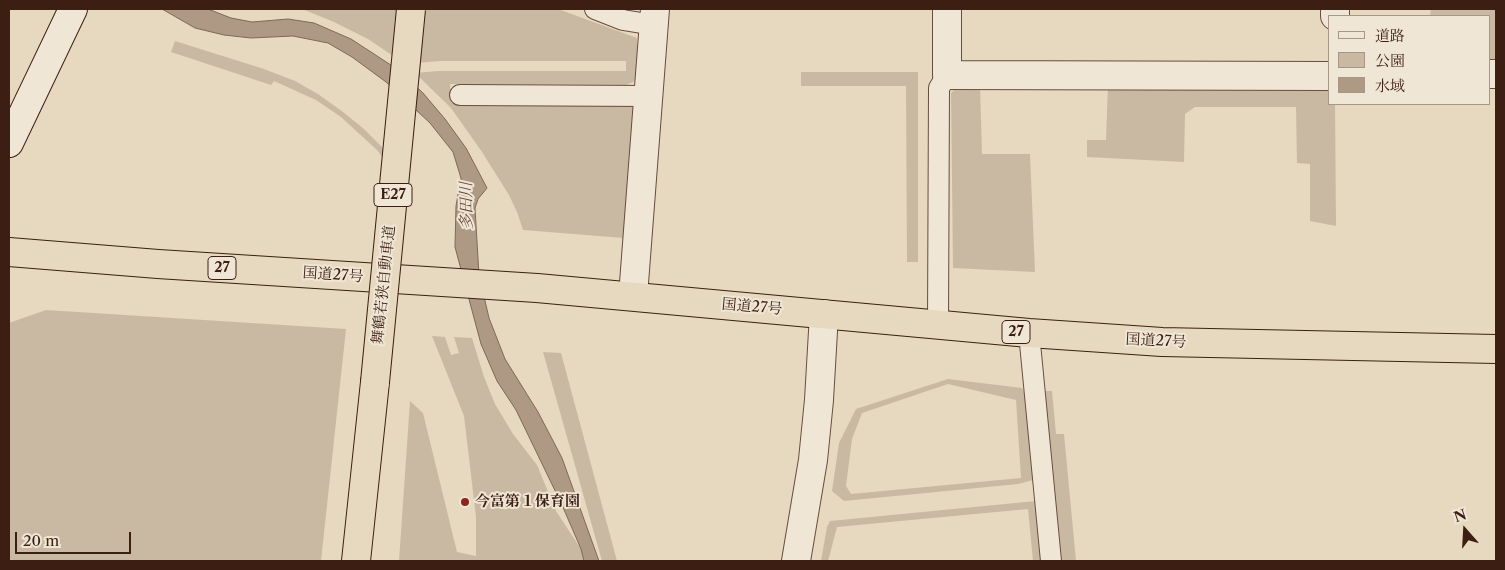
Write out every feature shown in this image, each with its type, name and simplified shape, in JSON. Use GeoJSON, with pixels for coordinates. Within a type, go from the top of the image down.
{"type":"FeatureCollection","features":[{"type":"Feature","properties":{"kind":"highway","name":"舞鶴若狭自動車道"},"geometry":{"type":"LineString","coordinates":[[356,561],[411,9]]}},
{"type":"Feature","properties":{"kind":"highway","name":"国道27号"},"geometry":{"type":"LineString","coordinates":[[9,252],[158,264],[537,288],[1029,333],[1162,342],[1496,349]]}},
{"type":"Feature","properties":{"kind":"street"},"geometry":{"type":"LineString","coordinates":[[947,9],[947,75],[1328,76]]}},
{"type":"Feature","properties":{"kind":"street"},"geometry":{"type":"LineString","coordinates":[[9,143],[70,15]]}},
{"type":"Feature","properties":{"kind":"street"},"geometry":{"type":"LineString","coordinates":[[633,296],[654,17]]}},
{"type":"Feature","properties":{"kind":"street"},"geometry":{"type":"LineString","coordinates":[[796,561],[813,460],[824,314]]}},
{"type":"Feature","properties":{"kind":"lane"},"geometry":{"type":"LineString","coordinates":[[595,9],[623,20],[654,17]]}},
{"type":"Feature","properties":{"kind":"lane"},"geometry":{"type":"LineString","coordinates":[[938,324],[939,88],[947,75]]}},
{"type":"Feature","properties":{"kind":"lane"},"geometry":{"type":"LineString","coordinates":[[460,94],[649,96]]}},
{"type":"Feature","properties":{"kind":"lane"},"geometry":{"type":"LineString","coordinates":[[1029,333],[1051,561]]}},
{"type":"Feature","properties":{"kind":"green space"},"geometry":{"type":"Polygon","coordinates":[[[302,9],[558,9],[637,38],[637,77],[633,82],[626,85],[450,84],[451,103],[634,106],[624,238],[523,230],[509,195],[482,152],[451,108],[415,73],[438,71],[626,71],[626,61],[440,61],[405,64],[368,39],[302,9]]]}},
{"type":"Feature","properties":{"kind":"green space"},"geometry":{"type":"Polygon","coordinates":[[[1431,9],[1496,9],[1496,66],[1490,66],[1490,15],[1430,15],[1431,9]]]}},
{"type":"Feature","properties":{"kind":"green space"},"geometry":{"type":"Polygon","coordinates":[[[175,41],[264,69],[295,81],[318,94],[364,129],[381,146],[398,168],[412,192],[407,195],[393,171],[377,150],[341,117],[316,100],[274,81],[271,85],[171,52],[175,41]]]}},
{"type":"Feature","properties":{"kind":"green space"},"geometry":{"type":"Polygon","coordinates":[[[801,72],[918,72],[918,262],[907,262],[906,86],[801,86],[801,72]]]}},
{"type":"Feature","properties":{"kind":"green space"},"geometry":{"type":"Polygon","coordinates":[[[958,85],[980,85],[982,154],[1030,154],[1035,272],[953,268],[951,93],[958,85]]]}},
{"type":"Feature","properties":{"kind":"green space"},"geometry":{"type":"Polygon","coordinates":[[[1108,85],[1328,86],[1328,105],[1335,105],[1336,226],[1310,221],[1310,164],[1297,163],[1296,107],[1195,107],[1185,114],[1184,162],[1087,157],[1087,140],[1106,140],[1108,85]]]}},
{"type":"Feature","properties":{"kind":"green space"},"geometry":{"type":"Polygon","coordinates":[[[46,310],[346,329],[321,561],[9,561],[9,323],[46,310]]]}},
{"type":"Feature","properties":{"kind":"green space"},"geometry":{"type":"Polygon","coordinates":[[[432,336],[445,337],[451,355],[459,353],[454,337],[472,338],[484,377],[495,404],[513,434],[537,465],[556,511],[581,549],[584,561],[399,561],[410,401],[423,413],[457,552],[476,556],[476,517],[464,416],[432,336]]]}},
{"type":"Feature","properties":{"kind":"green space"},"geometry":{"type":"Polygon","coordinates":[[[543,352],[561,353],[617,561],[602,561],[543,352]]]}},
{"type":"Feature","properties":{"kind":"green space"},"geometry":{"type":"Polygon","coordinates":[[[948,379],[1022,388],[1026,396],[1033,480],[1018,484],[844,501],[832,491],[839,443],[856,409],[948,379]],[[948,384],[862,413],[852,439],[846,486],[851,494],[1021,478],[1016,400],[948,384]]]}},
{"type":"Feature","properties":{"kind":"green space"},"geometry":{"type":"Polygon","coordinates":[[[1045,391],[1052,391],[1056,434],[1064,434],[1076,561],[1059,561],[1043,398],[1045,391]]]}},
{"type":"Feature","properties":{"kind":"green space"},"geometry":{"type":"Polygon","coordinates":[[[1036,501],[1042,561],[1033,561],[1028,509],[837,527],[828,561],[821,561],[827,527],[830,521],[1036,501]]]}},
{"type":"Feature","properties":{"kind":"water","name":"多田川"},"geometry":{"type":"Polygon","coordinates":[[[162,9],[208,9],[231,18],[252,22],[288,19],[314,23],[351,39],[397,69],[423,93],[445,119],[466,148],[487,188],[478,199],[475,208],[479,275],[489,318],[505,359],[538,412],[562,458],[599,561],[584,561],[581,549],[562,505],[516,410],[497,381],[481,344],[455,247],[456,206],[461,178],[453,152],[430,123],[386,82],[352,57],[328,43],[293,36],[251,38],[224,35],[195,28],[162,9]]]}},
{"type":"Feature","properties":{"kind":"place","name":"今富第１保育園"},"geometry":{"type":"Point","coordinates":[465,502]}}]}
